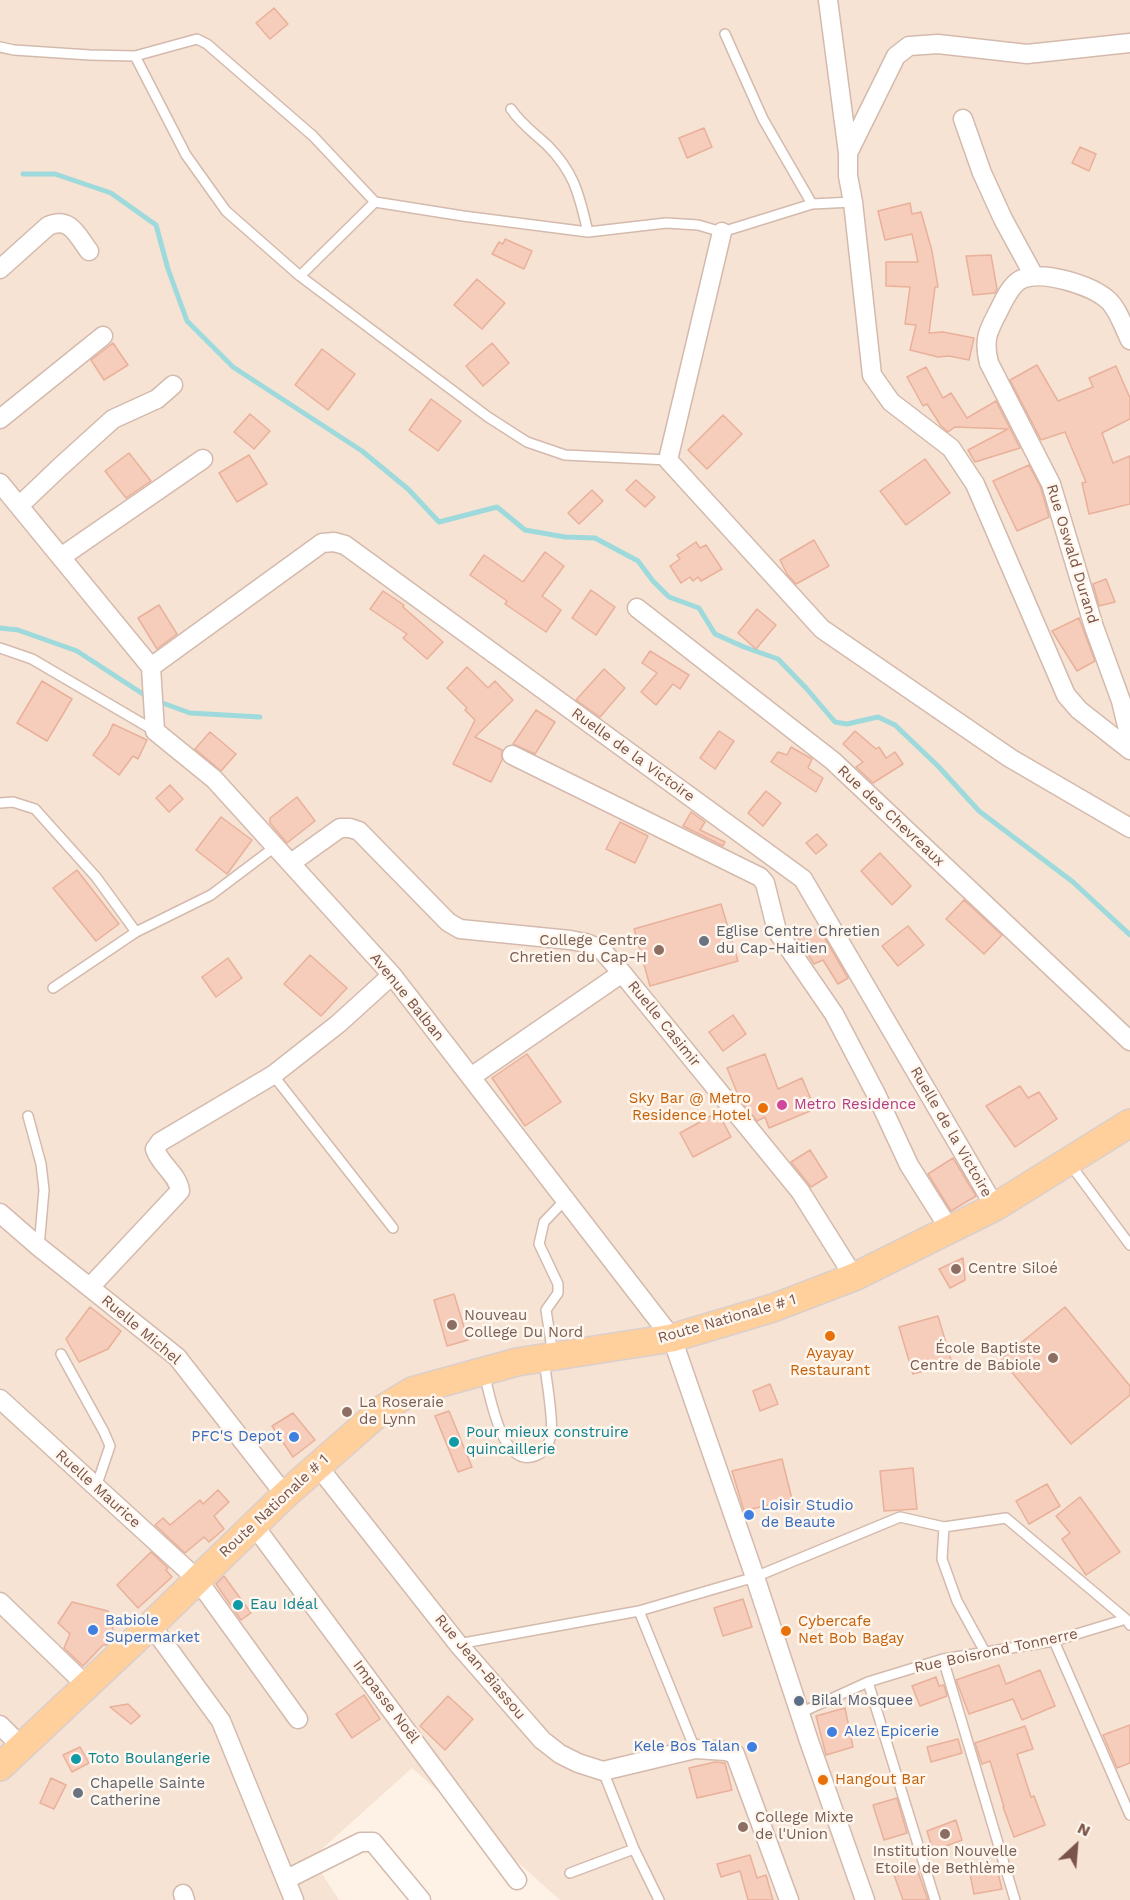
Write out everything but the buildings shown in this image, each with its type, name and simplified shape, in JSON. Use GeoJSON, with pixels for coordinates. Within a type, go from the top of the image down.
{"type":"FeatureCollection","features":[{"type":"Feature","properties":{"kind":"main road","name":"Route Nationale # 1"},"geometry":{"type":"LineString","coordinates":[[0,1767],[151,1625],[253,1524],[384,1408],[412,1391],[517,1362],[672,1338],[773,1308],[854,1277],[995,1207],[1130,1123]]}},
{"type":"Feature","properties":{"kind":"street"},"geometry":{"type":"LineString","coordinates":[[828,0],[848,153],[848,176],[853,202],[872,375],[891,402],[951,448],[975,484],[1066,694],[1079,710],[1130,750]]}},
{"type":"Feature","properties":{"kind":"street"},"geometry":{"type":"LineString","coordinates":[[848,153],[896,56],[909,46],[938,44],[1028,54],[1130,43]]}},
{"type":"Feature","properties":{"kind":"street"},"geometry":{"type":"LineString","coordinates":[[963,118],[982,173],[1027,278],[1053,277],[1097,292],[1109,301],[1130,340]]}},
{"type":"Feature","properties":{"kind":"street"},"geometry":{"type":"LineString","coordinates":[[0,269],[48,226],[57,222],[65,223],[72,229],[89,251]]}},
{"type":"Feature","properties":{"kind":"street"},"geometry":{"type":"LineString","coordinates":[[722,232],[668,459],[822,629],[1010,758],[1130,828]]}},
{"type":"Feature","properties":{"kind":"street","name":"Rue Oswald Durand"},"geometry":{"type":"LineString","coordinates":[[1027,278],[1011,289],[987,333],[986,349],[989,363],[1051,484],[1094,627],[1121,701],[1130,738]]}},
{"type":"Feature","properties":{"kind":"street"},"geometry":{"type":"LineString","coordinates":[[0,419],[103,336]]}},
{"type":"Feature","properties":{"kind":"street"},"geometry":{"type":"LineString","coordinates":[[19,506],[113,419],[157,399],[174,385]]}},
{"type":"Feature","properties":{"kind":"street"},"geometry":{"type":"LineString","coordinates":[[61,557],[203,459]]}},
{"type":"Feature","properties":{"kind":"street"},"geometry":{"type":"LineString","coordinates":[[0,483],[151,667],[155,731]]}},
{"type":"Feature","properties":{"kind":"street","name":"Ruelle de la Victoire"},"geometry":{"type":"LineString","coordinates":[[151,667],[322,543],[334,542],[345,545],[803,879],[995,1207]]}},
{"type":"Feature","properties":{"kind":"street","name":"Rue des Chevreaux"},"geometry":{"type":"LineString","coordinates":[[637,608],[833,761],[1130,1041]]}},
{"type":"Feature","properties":{"kind":"street","name":"Avenue Balban"},"geometry":{"type":"LineString","coordinates":[[155,731],[214,779],[392,975],[672,1338],[865,1900]]}},
{"type":"Feature","properties":{"kind":"street"},"geometry":{"type":"LineString","coordinates":[[512,755],[760,877],[765,883],[777,931],[834,1014],[876,1094],[909,1165],[950,1230]]}},
{"type":"Feature","properties":{"kind":"street","name":"Ruelle Casimir"},"geometry":{"type":"LineString","coordinates":[[291,863],[340,828],[350,828],[359,831],[448,922],[460,929],[570,940],[601,949],[800,1191],[854,1277]]}},
{"type":"Feature","properties":{"kind":"street"},"geometry":{"type":"LineString","coordinates":[[471,1077],[622,973]]}},
{"type":"Feature","properties":{"kind":"street"},"geometry":{"type":"LineString","coordinates":[[90,1287],[180,1191],[179,1183],[154,1149],[160,1142],[273,1075],[338,1024],[392,975]]}},
{"type":"Feature","properties":{"kind":"street","name":"Ruelle Michel"},"geometry":{"type":"LineString","coordinates":[[0,1213],[177,1358],[285,1495]]}},
{"type":"Feature","properties":{"kind":"street","name":"Ruelle Maurice"},"geometry":{"type":"LineString","coordinates":[[0,1399],[197,1579],[298,1719]]}},
{"type":"Feature","properties":{"kind":"street","name":"Rue Jean-Biassou"},"geometry":{"type":"LineString","coordinates":[[317,1466],[458,1644],[542,1740],[560,1754],[603,1771]]}},
{"type":"Feature","properties":{"kind":"street","name":"Impasse Noël"},"geometry":{"type":"LineString","coordinates":[[253,1524],[517,1880]]}},
{"type":"Feature","properties":{"kind":"street"},"geometry":{"type":"LineString","coordinates":[[0,1602],[87,1686]]}},
{"type":"Feature","properties":{"kind":"street"},"geometry":{"type":"LineString","coordinates":[[151,1625],[221,1721],[294,1900]]}},
{"type":"Feature","properties":{"kind":"street"},"geometry":{"type":"LineString","coordinates":[[0,1725],[22,1747]]}},
{"type":"Feature","properties":{"kind":"street"},"geometry":{"type":"LineString","coordinates":[[603,1771],[695,1749],[726,1751],[735,1754],[789,1900]]}},
{"type":"Feature","properties":{"kind":"street"},"geometry":{"type":"LineString","coordinates":[[287,1879],[361,1842],[373,1842],[421,1900]]}},
{"type":"Feature","properties":{"kind":"lane"},"geometry":{"type":"LineString","coordinates":[[724,34],[764,119],[812,204]]}},
{"type":"Feature","properties":{"kind":"lane"},"geometry":{"type":"LineString","coordinates":[[0,47],[68,54],[135,56],[197,39],[207,44],[313,136],[375,202],[588,232],[666,224],[698,225],[722,232],[812,204],[853,202]]}},
{"type":"Feature","properties":{"kind":"lane"},"geometry":{"type":"LineString","coordinates":[[135,56],[186,155],[226,211],[300,276],[488,417],[526,442],[565,455],[668,459]]}},
{"type":"Feature","properties":{"kind":"lane"},"geometry":{"type":"LineString","coordinates":[[512,108],[519,122],[548,146],[566,168],[577,187],[588,232]]}},
{"type":"Feature","properties":{"kind":"lane"},"geometry":{"type":"LineString","coordinates":[[300,276],[375,202]]}},
{"type":"Feature","properties":{"kind":"lane"},"geometry":{"type":"LineString","coordinates":[[0,648],[32,659],[155,731]]}},
{"type":"Feature","properties":{"kind":"lane"},"geometry":{"type":"LineString","coordinates":[[0,803],[13,802],[35,808],[96,877],[136,932]]}},
{"type":"Feature","properties":{"kind":"lane"},"geometry":{"type":"LineString","coordinates":[[53,988],[136,932],[211,895],[276,846]]}},
{"type":"Feature","properties":{"kind":"lane"},"geometry":{"type":"LineString","coordinates":[[273,1075],[393,1228]]}},
{"type":"Feature","properties":{"kind":"lane"},"geometry":{"type":"LineString","coordinates":[[28,1116],[42,1164],[44,1190],[39,1247]]}},
{"type":"Feature","properties":{"kind":"lane"},"geometry":{"type":"LineString","coordinates":[[1068,1162],[1130,1245]]}},
{"type":"Feature","properties":{"kind":"lane"},"geometry":{"type":"LineString","coordinates":[[483,1372],[503,1439],[519,1456],[530,1458],[540,1455],[545,1450],[552,1433],[546,1310],[558,1293],[558,1284],[539,1244],[544,1222],[565,1200]]}},
{"type":"Feature","properties":{"kind":"lane"},"geometry":{"type":"LineString","coordinates":[[61,1354],[110,1446],[96,1487]]}},
{"type":"Feature","properties":{"kind":"lane"},"geometry":{"type":"LineString","coordinates":[[458,1644],[639,1611],[755,1577],[900,1517],[944,1527],[1006,1518],[1128,1622]]}},
{"type":"Feature","properties":{"kind":"lane"},"geometry":{"type":"LineString","coordinates":[[944,1527],[942,1559],[957,1601],[985,1652]]}},
{"type":"Feature","properties":{"kind":"lane"},"geometry":{"type":"LineString","coordinates":[[639,1611],[695,1749]]}},
{"type":"Feature","properties":{"kind":"lane","name":"Rue Boisrond Tonnerre"},"geometry":{"type":"LineString","coordinates":[[800,1713],[868,1682],[943,1659],[1054,1641],[1128,1622]]}},
{"type":"Feature","properties":{"kind":"lane"},"geometry":{"type":"LineString","coordinates":[[1054,1641],[1130,1815]]}},
{"type":"Feature","properties":{"kind":"lane"},"geometry":{"type":"LineString","coordinates":[[943,1659],[1015,1900]]}},
{"type":"Feature","properties":{"kind":"lane"},"geometry":{"type":"LineString","coordinates":[[868,1682],[935,1900]]}},
{"type":"Feature","properties":{"kind":"lane"},"geometry":{"type":"LineString","coordinates":[[603,1771],[634,1849],[660,1900]]}},
{"type":"Feature","properties":{"kind":"lane"},"geometry":{"type":"LineString","coordinates":[[570,1873],[634,1849]]}},
{"type":"Feature","properties":{"kind":"shaded area"},"geometry":{"type":"Polygon","coordinates":[[[0,0],[1130,0],[1130,1900],[560,1900],[412,1768],[312,1858],[339,1900],[0,1900],[0,0]]]}},
{"type":"Feature","properties":{"kind":"waterway"},"geometry":{"type":"LineString","coordinates":[[23,174],[55,174],[111,193],[156,225],[168,269],[187,321],[233,367],[362,451],[408,489],[439,522],[497,507],[525,530],[565,537],[595,538],[638,561],[669,597],[699,608],[715,634],[778,659],[835,722],[847,724],[878,717],[895,725],[938,766],[979,811],[1073,882],[1130,935]]}},
{"type":"Feature","properties":{"kind":"waterway"},"geometry":{"type":"LineString","coordinates":[[0,628],[18,630],[77,651],[149,698]]}},
{"type":"Feature","properties":{"kind":"waterway"},"geometry":{"type":"LineString","coordinates":[[157,701],[190,713],[260,717]]}},
{"type":"Feature","properties":{"kind":"place","name":"Eglise Centre Chretien du Cap-Haitien"},"geometry":{"type":"Point","coordinates":[704,941]}},
{"type":"Feature","properties":{"kind":"place","name":"College Centre Chretien du Cap-H"},"geometry":{"type":"Point","coordinates":[659,950]}},
{"type":"Feature","properties":{"kind":"place","name":"Metro Residence"},"geometry":{"type":"Point","coordinates":[782,1105]}},
{"type":"Feature","properties":{"kind":"place","name":"Sky Bar @ Metro Residence Hotel"},"geometry":{"type":"Point","coordinates":[763,1108]}},
{"type":"Feature","properties":{"kind":"place","name":"Centre Siloé"},"geometry":{"type":"Point","coordinates":[956,1269]}},
{"type":"Feature","properties":{"kind":"place","name":"Nouveau College Du Nord"},"geometry":{"type":"Point","coordinates":[452,1325]}},
{"type":"Feature","properties":{"kind":"place","name":"Ayayay Restaurant"},"geometry":{"type":"Point","coordinates":[830,1336]}},
{"type":"Feature","properties":{"kind":"place","name":"École Baptiste Centre de Babiole"},"geometry":{"type":"Point","coordinates":[1053,1358]}},
{"type":"Feature","properties":{"kind":"place","name":"La Roseraie de Lynn"},"geometry":{"type":"Point","coordinates":[347,1412]}},
{"type":"Feature","properties":{"kind":"place","name":"PFC'S Depot"},"geometry":{"type":"Point","coordinates":[294,1437]}},
{"type":"Feature","properties":{"kind":"place","name":"Pour mieux construire quincaillerie"},"geometry":{"type":"Point","coordinates":[454,1442]}},
{"type":"Feature","properties":{"kind":"place","name":"Loisir Studio de Beaute"},"geometry":{"type":"Point","coordinates":[749,1515]}},
{"type":"Feature","properties":{"kind":"place","name":"Eau Idéal"},"geometry":{"type":"Point","coordinates":[238,1605]}},
{"type":"Feature","properties":{"kind":"place","name":"Babiole Supermarket"},"geometry":{"type":"Point","coordinates":[93,1630]}},
{"type":"Feature","properties":{"kind":"place","name":"Cybercafe Net Bob Bagay"},"geometry":{"type":"Point","coordinates":[786,1631]}},
{"type":"Feature","properties":{"kind":"place","name":"Bilal Mosquee"},"geometry":{"type":"Point","coordinates":[799,1701]}},
{"type":"Feature","properties":{"kind":"place","name":"Alez Epicerie"},"geometry":{"type":"Point","coordinates":[832,1732]}},
{"type":"Feature","properties":{"kind":"place","name":"Kele Bos Talan"},"geometry":{"type":"Point","coordinates":[752,1747]}},
{"type":"Feature","properties":{"kind":"place","name":"Toto Boulangerie"},"geometry":{"type":"Point","coordinates":[76,1759]}},
{"type":"Feature","properties":{"kind":"place","name":"Hangout Bar"},"geometry":{"type":"Point","coordinates":[823,1780]}},
{"type":"Feature","properties":{"kind":"place","name":"Chapelle Sainte Catherine"},"geometry":{"type":"Point","coordinates":[78,1793]}},
{"type":"Feature","properties":{"kind":"place","name":"College Mixte de l'Union"},"geometry":{"type":"Point","coordinates":[743,1827]}},
{"type":"Feature","properties":{"kind":"place","name":"Institution Nouvelle Etoile de Bethlème"},"geometry":{"type":"Point","coordinates":[945,1834]}}]}
